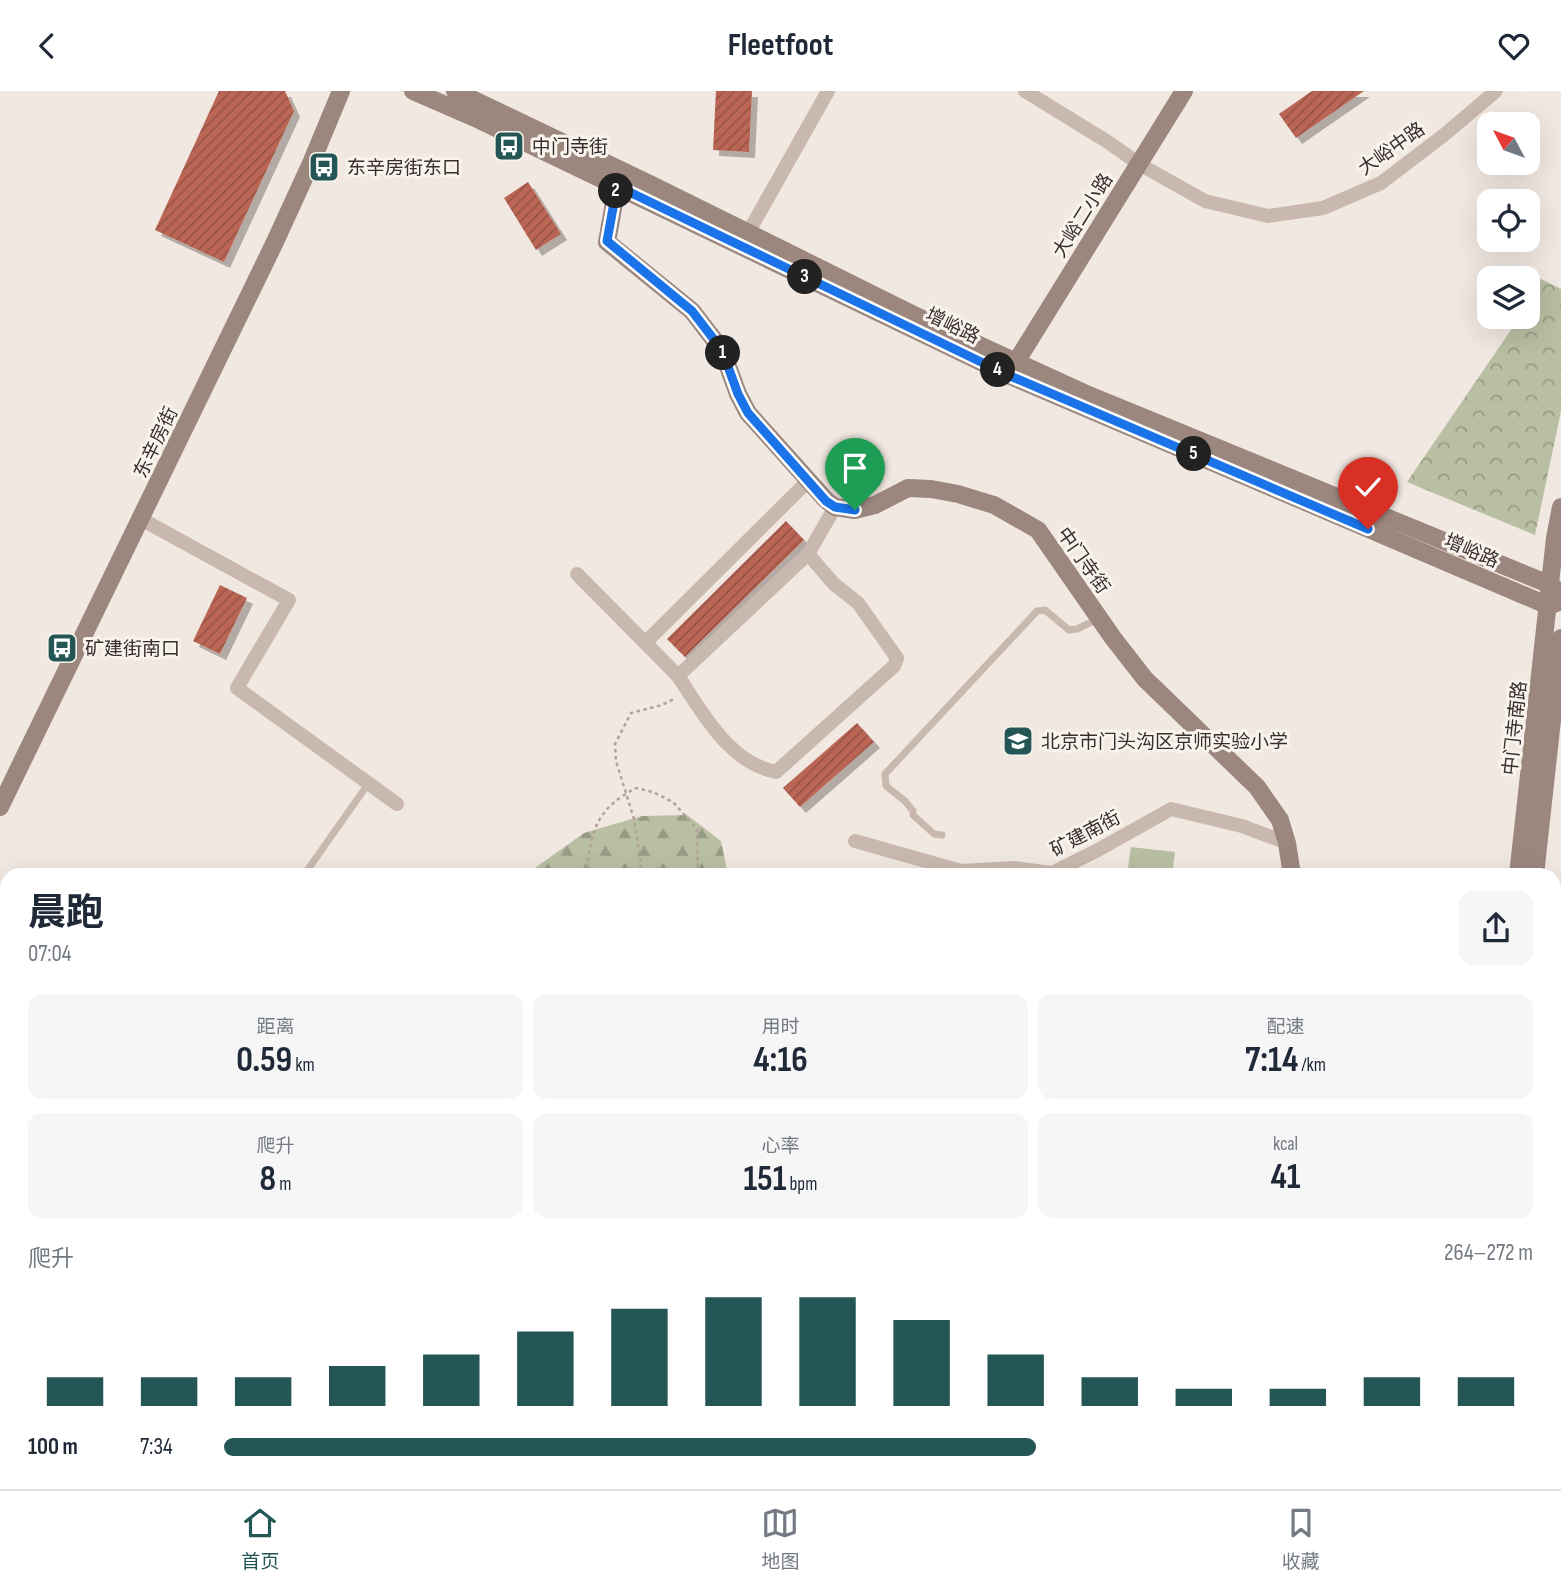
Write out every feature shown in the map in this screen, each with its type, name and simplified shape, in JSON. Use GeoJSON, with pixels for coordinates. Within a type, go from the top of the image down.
{"type":"FeatureCollection","features":[{"type":"Feature","properties":{"kind":"street","name":"东辛房街"},"geometry":{"type":"LineString","coordinates":[[0,807],[274,244],[341,91]]}},
{"type":"Feature","properties":{"kind":"street","name":"增峪路"},"geometry":{"type":"LineString","coordinates":[[413,91],[475,118],[1008,375],[1555,597]]}},
{"type":"Feature","properties":{"kind":"street","name":"增峪路"},"geometry":{"type":"LineString","coordinates":[[455,91],[918,317],[1084,393],[1555,597]]}},
{"type":"Feature","properties":{"kind":"street"},"geometry":{"type":"LineString","coordinates":[[748,233],[828,91]]}},
{"type":"Feature","properties":{"kind":"street","name":"大峪中路"},"geometry":{"type":"LineString","coordinates":[[1025,91],[1139,164],[1205,201],[1268,216],[1323,208],[1381,183],[1496,91]]}},
{"type":"Feature","properties":{"kind":"street","name":"大峪二小路"},"geometry":{"type":"LineString","coordinates":[[1016,362],[1184,91]]}},
{"type":"Feature","properties":{"kind":"street"},"geometry":{"type":"LineString","coordinates":[[617,186],[607,241],[692,311],[722,350],[748,413],[826,501],[835,507],[808,554],[678,676]]}},
{"type":"Feature","properties":{"kind":"street"},"geometry":{"type":"LineString","coordinates":[[645,643],[808,481]]}},
{"type":"Feature","properties":{"kind":"street","name":"中门寺街"},"geometry":{"type":"LineString","coordinates":[[835,507],[855,510],[876,505],[908,488],[931,489],[994,505],[1038,530],[1145,679],[1257,787],[1280,820],[1291,868]]}},
{"type":"Feature","properties":{"kind":"street","name":"中门寺南路"},"geometry":{"type":"LineString","coordinates":[[1519,868],[1555,597],[1555,538],[1561,507]]}},
{"type":"Feature","properties":{"kind":"street"},"geometry":{"type":"LineString","coordinates":[[141,519],[289,600],[237,688],[397,804]]}},
{"type":"Feature","properties":{"kind":"street"},"geometry":{"type":"LineString","coordinates":[[577,574],[678,676],[718,736],[733,750],[763,769],[776,772],[894,666],[897,657],[858,603],[834,583],[808,554]]}},
{"type":"Feature","properties":{"kind":"street","name":"中门寺南路"},"geometry":{"type":"LineString","coordinates":[[1536,868],[1561,638]]}},
{"type":"Feature","properties":{"kind":"street","name":"矿建南街"},"geometry":{"type":"LineString","coordinates":[[1062,868],[1171,809],[1242,826],[1287,842]]}},
{"type":"Feature","properties":{"kind":"street","name":"矿建南街"},"geometry":{"type":"LineString","coordinates":[[855,841],[944,868]]}},
{"type":"Feature","properties":{"kind":"lane"},"geometry":{"type":"LineString","coordinates":[[942,835],[934,834],[913,815],[913,811],[886,786],[885,774],[1037,611],[1045,611],[1069,630],[1099,618]]}},
{"type":"Feature","properties":{"kind":"lane"},"geometry":{"type":"LineString","coordinates":[[309,868],[369,783]]}},
{"type":"Feature","properties":{"kind":"path"},"geometry":{"type":"LineString","coordinates":[[641,868],[634,819],[616,761],[615,744],[631,713],[662,705],[689,692]]}},
{"type":"Feature","properties":{"kind":"path"},"geometry":{"type":"LineString","coordinates":[[587,868],[589,843],[600,817],[608,807],[636,788],[653,792],[673,802],[696,829],[698,868]]}},
{"type":"Feature","properties":{"kind":"green space"},"geometry":{"type":"Polygon","coordinates":[[[1540,278],[1561,289],[1561,411],[1535,535],[1407,482],[1512,329],[1540,329],[1540,278]]]}},
{"type":"Feature","properties":{"kind":"green space"},"geometry":{"type":"Polygon","coordinates":[[[687,815],[721,841],[727,868],[535,868],[584,833],[642,816],[687,815]]]}},
{"type":"Feature","properties":{"kind":"green space"},"geometry":{"type":"Polygon","coordinates":[[[1131,847],[1175,852],[1173,868],[1128,868],[1131,847]]]}},
{"type":"Feature","properties":{"kind":"building"},"geometry":{"type":"Polygon","coordinates":[[[219,91],[285,91],[294,111],[224,262],[155,230],[219,91]]]}},
{"type":"Feature","properties":{"kind":"building"},"geometry":{"type":"Polygon","coordinates":[[[716,91],[752,91],[749,152],[713,150],[716,91]]]}},
{"type":"Feature","properties":{"kind":"building"},"geometry":{"type":"Polygon","coordinates":[[[1312,91],[1364,91],[1296,138],[1279,114],[1312,91]]]}},
{"type":"Feature","properties":{"kind":"building"},"geometry":{"type":"Polygon","coordinates":[[[528,182],[561,234],[536,250],[504,198],[528,182]]]}},
{"type":"Feature","properties":{"kind":"building"},"geometry":{"type":"Polygon","coordinates":[[[786,521],[804,540],[685,657],[667,639],[786,521]]]}},
{"type":"Feature","properties":{"kind":"building"},"geometry":{"type":"Polygon","coordinates":[[[220,585],[247,598],[220,654],[193,641],[220,585]]]}},
{"type":"Feature","properties":{"kind":"building"},"geometry":{"type":"Polygon","coordinates":[[[857,723],[874,742],[800,807],[783,788],[857,723]]]}},
{"type":"Feature","properties":{"kind":"place","name":"中门寺街"},"geometry":{"type":"Point","coordinates":[509,146]}},
{"type":"Feature","properties":{"kind":"place","name":"东辛房街东口"},"geometry":{"type":"Point","coordinates":[324,167]}},
{"type":"Feature","properties":{"kind":"place","name":"矿建街南口"},"geometry":{"type":"Point","coordinates":[62,648]}},
{"type":"Feature","properties":{"kind":"place","name":"北京市门头沟区京师实验小学"},"geometry":{"type":"Point","coordinates":[1018,741]}},
{"type":"Feature","properties":{"kind":"route"},"geometry":{"type":"LineString","coordinates":[[855,510],[835,507],[826,501],[748,413],[722,350],[692,311],[607,241],[617,186],[1008,375],[1368,529]]}}]}
